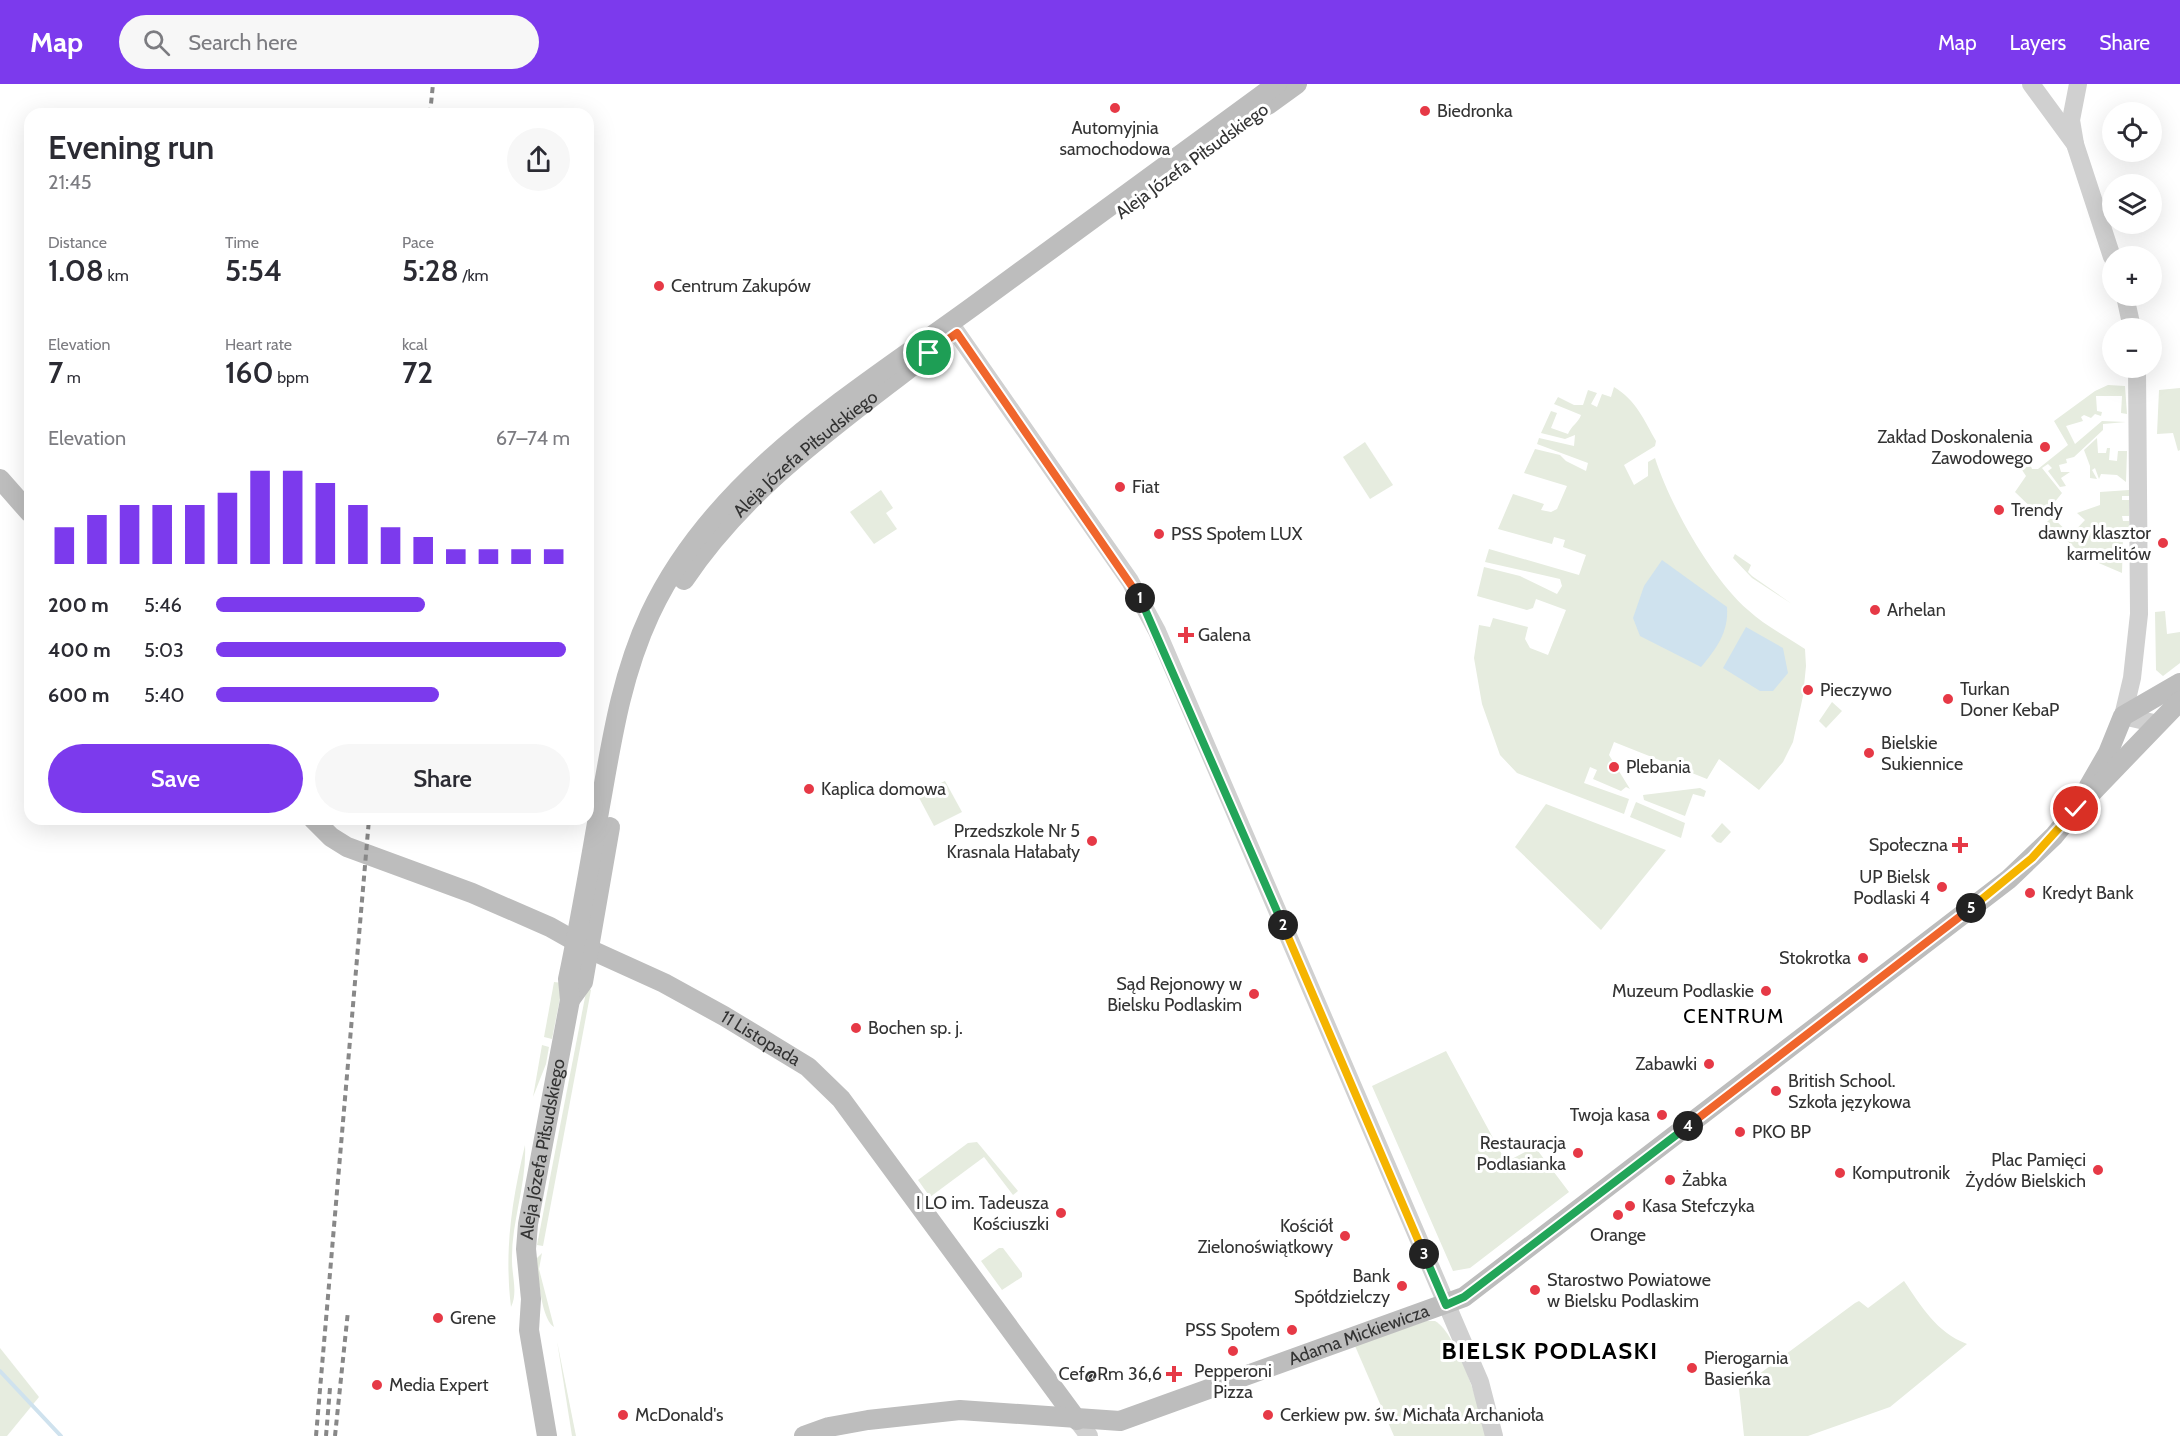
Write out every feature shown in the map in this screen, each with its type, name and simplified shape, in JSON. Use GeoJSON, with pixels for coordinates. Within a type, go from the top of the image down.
{"type":"FeatureCollection","features":[{"type":"Feature","properties":{"kind":"main road","name":"Aleja Józefa Piłsudskiego"},"geometry":{"type":"LineString","coordinates":[[583,945],[633,692],[650,645],[683,581],[716,535],[768,480],[954,328],[1277,84]]}},
{"type":"Feature","properties":{"kind":"main road","name":"Aleja Józefa Piłsudskiego"},"geometry":{"type":"LineString","coordinates":[[548,1436],[530,1330],[531,1299],[526,1250],[528,1224],[570,1000],[583,982],[583,902],[622,688],[651,612],[677,566],[711,518],[779,452],[869,381],[954,328],[1297,84]]}},
{"type":"Feature","properties":{"kind":"main road"},"geometry":{"type":"LineString","coordinates":[[0,479],[24,506]]}},
{"type":"Feature","properties":{"kind":"main road"},"geometry":{"type":"LineString","coordinates":[[2123,717],[2180,683]]}},
{"type":"Feature","properties":{"kind":"main road","name":"Adama Mickiewicza"},"geometry":{"type":"LineString","coordinates":[[804,1436],[829,1427],[868,1420],[960,1410],[1077,1420],[1107,1421],[1134,1418],[1446,1305],[1474,1290],[2009,879],[2054,836],[2076,809],[2180,701]]}},
{"type":"Feature","properties":{"kind":"main road","name":"Adama Mickiewicza"},"geometry":{"type":"LineString","coordinates":[[2076,809],[2108,753],[2123,717]]}},
{"type":"Feature","properties":{"kind":"main road","name":"11 Listopada"},"geometry":{"type":"LineString","coordinates":[[319,825],[331,837],[347,847],[434,878],[550,927],[664,983],[808,1067],[831,1086],[1077,1420]]}},
{"type":"Feature","properties":{"kind":"main road"},"geometry":{"type":"LineString","coordinates":[[550,927],[568,918],[583,902]]}},
{"type":"Feature","properties":{"kind":"main road","name":"Aleja Józefa Piłsudskiego"},"geometry":{"type":"LineString","coordinates":[[531,1299],[543,1335],[560,1436]]}},
{"type":"Feature","properties":{"kind":"street"},"geometry":{"type":"LineString","coordinates":[[2031,84],[2075,144]]}},
{"type":"Feature","properties":{"kind":"street"},"geometry":{"type":"LineString","coordinates":[[2078,84],[2071,120],[2075,144],[2108,246]]}},
{"type":"Feature","properties":{"kind":"street"},"geometry":{"type":"LineString","coordinates":[[954,328],[1141,598],[1480,1382],[1494,1436]]}},
{"type":"Feature","properties":{"kind":"street"},"geometry":{"type":"LineString","coordinates":[[2138,378],[2139,614],[2132,678],[2123,717],[2158,724]]}},
{"type":"Feature","properties":{"kind":"street"},"geometry":{"type":"LineString","coordinates":[[2132,678],[2140,690],[2156,698]]}},
{"type":"Feature","properties":{"kind":"street"},"geometry":{"type":"LineString","coordinates":[[1077,1420],[1089,1436]]}},
{"type":"Feature","properties":{"kind":"shaded area"},"geometry":{"type":"Polygon","coordinates":[[[2108,385],[2125,386],[2127,414],[2121,413],[2122,396],[2096,396],[2097,411],[2102,412],[2101,416],[2095,414],[2091,418],[2084,415],[2081,417],[2083,421],[2066,426],[2075,444],[2102,421],[2126,422],[2103,424],[2103,430],[2074,457],[2066,459],[2067,463],[2059,465],[2061,472],[2070,472],[2061,478],[2066,486],[2060,487],[2048,471],[2052,468],[2048,464],[2042,468],[2062,493],[2042,518],[2015,492],[2026,476],[2022,470],[2030,464],[2032,469],[2038,469],[2068,445],[2054,421],[2095,391],[2108,385]]]}},
{"type":"Feature","properties":{"kind":"shaded area"},"geometry":{"type":"Polygon","coordinates":[[[1614,387],[1634,404],[1656,441],[1655,446],[1624,465],[1634,485],[1648,476],[1648,462],[1655,458],[1681,518],[1720,579],[1754,615],[1805,649],[1803,696],[1793,742],[1783,762],[1759,790],[1719,759],[1707,779],[1614,742],[1609,755],[1630,789],[1626,787],[1621,791],[1593,779],[1597,770],[1590,767],[1584,783],[1629,799],[1624,814],[1517,773],[1500,755],[1482,704],[1474,658],[1479,625],[1490,627],[1493,618],[1528,627],[1525,639],[1530,648],[1548,655],[1566,610],[1536,599],[1533,608],[1527,610],[1477,596],[1484,567],[1520,576],[1557,594],[1562,586],[1560,579],[1485,562],[1489,549],[1579,575],[1586,555],[1563,547],[1565,540],[1554,537],[1552,544],[1498,529],[1513,494],[1544,504],[1541,510],[1551,512],[1557,509],[1567,486],[1524,473],[1535,449],[1560,455],[1566,461],[1586,471],[1588,463],[1537,444],[1539,438],[1574,446],[1575,435],[1565,439],[1541,433],[1551,411],[1557,413],[1551,428],[1568,434],[1581,415],[1554,404],[1558,397],[1574,405],[1583,405],[1588,390],[1597,393],[1591,404],[1597,407],[1602,394],[1611,397],[1614,387]]]}},
{"type":"Feature","properties":{"kind":"shaded area"},"geometry":{"type":"Polygon","coordinates":[[[2180,388],[2180,450],[2178,451],[2173,433],[2157,434],[2159,390],[2180,388]]]}},
{"type":"Feature","properties":{"kind":"shaded area"},"geometry":{"type":"Polygon","coordinates":[[[2097,438],[2098,453],[2106,453],[2107,448],[2110,448],[2109,460],[2117,461],[2118,451],[2127,451],[2126,482],[2117,475],[2101,474],[2099,479],[2095,468],[2092,470],[2097,479],[2090,478],[2090,466],[2084,450],[2097,438]]]}},
{"type":"Feature","properties":{"kind":"shaded area"},"geometry":{"type":"Polygon","coordinates":[[[1365,442],[1393,485],[1370,499],[1343,457],[1365,442]]]}},
{"type":"Feature","properties":{"kind":"shaded area"},"geometry":{"type":"Polygon","coordinates":[[[881,490],[893,508],[886,513],[897,529],[874,544],[850,512],[881,490]]]}},
{"type":"Feature","properties":{"kind":"shaded area"},"geometry":{"type":"Polygon","coordinates":[[[2129,490],[2129,496],[2122,496],[2122,500],[2129,500],[2129,516],[2122,516],[2123,521],[2129,521],[2129,534],[2123,537],[2122,573],[2087,558],[2046,523],[2052,517],[2071,535],[2085,520],[2077,513],[2100,505],[2100,492],[2129,490]]]}},
{"type":"Feature","properties":{"kind":"shaded area"},"geometry":{"type":"Polygon","coordinates":[[[1735,554],[1751,565],[1748,572],[1752,576],[1792,604],[1752,578],[1733,558],[1735,554]]]}},
{"type":"Feature","properties":{"kind":"shaded area"},"geometry":{"type":"Polygon","coordinates":[[[2165,611],[2167,634],[2180,632],[2180,663],[2163,676],[2156,670],[2155,612],[2165,611]]]}},
{"type":"Feature","properties":{"kind":"shaded area"},"geometry":{"type":"Polygon","coordinates":[[[1832,702],[1842,711],[1826,728],[1819,721],[1832,702]]]}},
{"type":"Feature","properties":{"kind":"shaded area"},"geometry":{"type":"Polygon","coordinates":[[[945,781],[962,812],[934,826],[917,794],[945,781]]]}},
{"type":"Feature","properties":{"kind":"shaded area"},"geometry":{"type":"Polygon","coordinates":[[[1700,788],[1706,791],[1704,797],[1693,794],[1685,816],[1644,800],[1643,795],[1700,788]]]}},
{"type":"Feature","properties":{"kind":"shaded area"},"geometry":{"type":"Polygon","coordinates":[[[1636,802],[1685,823],[1681,838],[1630,817],[1636,802]]]}},
{"type":"Feature","properties":{"kind":"shaded area"},"geometry":{"type":"Polygon","coordinates":[[[1546,804],[1666,850],[1601,930],[1515,847],[1546,804]]]}},
{"type":"Feature","properties":{"kind":"shaded area"},"geometry":{"type":"Polygon","coordinates":[[[1722,823],[1731,832],[1721,843],[1711,836],[1722,823]]]}},
{"type":"Feature","properties":{"kind":"shaded area"},"geometry":{"type":"Polygon","coordinates":[[[554,982],[563,983],[552,1039],[544,1037],[554,982]]]}},
{"type":"Feature","properties":{"kind":"shaded area"},"geometry":{"type":"Polygon","coordinates":[[[587,987],[591,990],[543,1246],[537,1245],[587,987]]]}},
{"type":"Feature","properties":{"kind":"shaded area"},"geometry":{"type":"Polygon","coordinates":[[[542,1045],[549,1047],[546,1064],[533,1097],[542,1045]]]}},
{"type":"Feature","properties":{"kind":"shaded area"},"geometry":{"type":"Polygon","coordinates":[[[1446,1051],[1506,1162],[1531,1149],[1538,1151],[1569,1192],[1470,1268],[1453,1271],[1372,1086],[1446,1051]]]}},
{"type":"Feature","properties":{"kind":"shaded area"},"geometry":{"type":"Polygon","coordinates":[[[977,1142],[1018,1191],[1013,1195],[984,1157],[930,1197],[918,1180],[968,1143],[977,1142]]]}},
{"type":"Feature","properties":{"kind":"shaded area"},"geometry":{"type":"Polygon","coordinates":[[[525,1145],[524,1174],[512,1246],[514,1290],[511,1307],[509,1245],[516,1186],[525,1145]]]}},
{"type":"Feature","properties":{"kind":"shaded area"},"geometry":{"type":"Polygon","coordinates":[[[999,1248],[1003,1248],[1022,1273],[1022,1277],[1002,1290],[981,1261],[999,1248]]]}},
{"type":"Feature","properties":{"kind":"shaded area"},"geometry":{"type":"Polygon","coordinates":[[[542,1253],[539,1269],[554,1327],[546,1315],[539,1285],[536,1259],[542,1253]]]}},
{"type":"Feature","properties":{"kind":"shaded area"},"geometry":{"type":"Polygon","coordinates":[[[1904,1281],[1938,1326],[1967,1344],[1890,1407],[1808,1436],[1744,1436],[1739,1389],[1855,1303],[1859,1301],[1868,1308],[1904,1281]]]}},
{"type":"Feature","properties":{"kind":"shaded area"},"geometry":{"type":"Polygon","coordinates":[[[1426,1321],[1435,1321],[1452,1340],[1467,1373],[1486,1436],[1394,1436],[1355,1346],[1426,1321]]]}},
{"type":"Feature","properties":{"kind":"shaded area"},"geometry":{"type":"Polygon","coordinates":[[[557,1341],[576,1436],[572,1436],[557,1341]]]}},
{"type":"Feature","properties":{"kind":"shaded area"},"geometry":{"type":"Polygon","coordinates":[[[0,1348],[39,1397],[7,1436],[0,1436],[0,1348]]]}},
{"type":"Feature","properties":{"kind":"water"},"geometry":{"type":"Polygon","coordinates":[[[1662,560],[1727,607],[1724,632],[1701,667],[1640,636],[1633,618],[1644,586],[1662,560]]]}},
{"type":"Feature","properties":{"kind":"water"},"geometry":{"type":"Polygon","coordinates":[[[1746,627],[1783,648],[1788,673],[1773,691],[1760,691],[1723,668],[1746,627]]]}},
{"type":"Feature","properties":{"kind":"waterway"},"geometry":{"type":"LineString","coordinates":[[0,1371],[61,1436]]}},
{"type":"Feature","properties":{"kind":"railway"},"geometry":{"type":"LineString","coordinates":[[431,108],[433,84]]}},
{"type":"Feature","properties":{"kind":"railway"},"geometry":{"type":"LineString","coordinates":[[316,1436],[368,825]]}},
{"type":"Feature","properties":{"kind":"railway"},"geometry":{"type":"LineString","coordinates":[[335,1436],[348,1311]]}},
{"type":"Feature","properties":{"kind":"railway"},"geometry":{"type":"LineString","coordinates":[[326,1436],[330,1388]]}},
{"type":"Feature","properties":{"kind":"place","name":"Automyjnia samochodowa"},"geometry":{"type":"Point","coordinates":[1115,108]}},
{"type":"Feature","properties":{"kind":"place","name":"Biedronka"},"geometry":{"type":"Point","coordinates":[1425,111]}},
{"type":"Feature","properties":{"kind":"place","name":"Centrum Zakupów"},"geometry":{"type":"Point","coordinates":[659,286]}},
{"type":"Feature","properties":{"kind":"place","name":"Zakład Doskonalenia Zawodowego"},"geometry":{"type":"Point","coordinates":[2045,447]}},
{"type":"Feature","properties":{"kind":"place","name":"Fiat"},"geometry":{"type":"Point","coordinates":[1120,487]}},
{"type":"Feature","properties":{"kind":"place","name":"Trendy"},"geometry":{"type":"Point","coordinates":[1999,510]}},
{"type":"Feature","properties":{"kind":"place","name":"PSS Społem LUX"},"geometry":{"type":"Point","coordinates":[1159,534]}},
{"type":"Feature","properties":{"kind":"place","name":"dawny klasztor karmelitów"},"geometry":{"type":"Point","coordinates":[2163,543]}},
{"type":"Feature","properties":{"kind":"place","name":"Arhelan"},"geometry":{"type":"Point","coordinates":[1875,610]}},
{"type":"Feature","properties":{"kind":"place","name":"Galena"},"geometry":{"type":"Point","coordinates":[1186,635]}},
{"type":"Feature","properties":{"kind":"place","name":"Pieczywo"},"geometry":{"type":"Point","coordinates":[1808,690]}},
{"type":"Feature","properties":{"kind":"place","name":"Turkan Doner KebaP"},"geometry":{"type":"Point","coordinates":[1948,699]}},
{"type":"Feature","properties":{"kind":"place","name":"Bielskie Sukiennice"},"geometry":{"type":"Point","coordinates":[1869,753]}},
{"type":"Feature","properties":{"kind":"place","name":"Plebania"},"geometry":{"type":"Point","coordinates":[1614,767]}},
{"type":"Feature","properties":{"kind":"place","name":"Kaplica domowa"},"geometry":{"type":"Point","coordinates":[809,789]}},
{"type":"Feature","properties":{"kind":"place","name":"Przedszkole Nr 5 Krasnala Hałabały"},"geometry":{"type":"Point","coordinates":[1092,841]}},
{"type":"Feature","properties":{"kind":"place","name":"Społeczna"},"geometry":{"type":"Point","coordinates":[1960,845]}},
{"type":"Feature","properties":{"kind":"place","name":"UP Bielsk Podlaski 4"},"geometry":{"type":"Point","coordinates":[1942,887]}},
{"type":"Feature","properties":{"kind":"place","name":"Kredyt Bank"},"geometry":{"type":"Point","coordinates":[2030,893]}},
{"type":"Feature","properties":{"kind":"place","name":"Stokrotka"},"geometry":{"type":"Point","coordinates":[1863,958]}},
{"type":"Feature","properties":{"kind":"place","name":"Muzeum Podlaskie"},"geometry":{"type":"Point","coordinates":[1766,991]}},
{"type":"Feature","properties":{"kind":"place","name":"Sąd Rejonowy w Bielsku Podlaskim"},"geometry":{"type":"Point","coordinates":[1254,994]}},
{"type":"Feature","properties":{"kind":"place","name":"Bochen sp. j."},"geometry":{"type":"Point","coordinates":[856,1028]}},
{"type":"Feature","properties":{"kind":"place","name":"Zabawki"},"geometry":{"type":"Point","coordinates":[1709,1064]}},
{"type":"Feature","properties":{"kind":"place","name":"British School. Szkoła językowa"},"geometry":{"type":"Point","coordinates":[1776,1091]}},
{"type":"Feature","properties":{"kind":"place","name":"Twoja kasa"},"geometry":{"type":"Point","coordinates":[1662,1115]}},
{"type":"Feature","properties":{"kind":"place","name":"PKO BP"},"geometry":{"type":"Point","coordinates":[1740,1132]}},
{"type":"Feature","properties":{"kind":"place","name":"Restauracja Podlasianka"},"geometry":{"type":"Point","coordinates":[1578,1153]}},
{"type":"Feature","properties":{"kind":"place","name":"Plac Pamięci Żydów Bielskich"},"geometry":{"type":"Point","coordinates":[2098,1170]}},
{"type":"Feature","properties":{"kind":"place","name":"Komputronik"},"geometry":{"type":"Point","coordinates":[1840,1173]}},
{"type":"Feature","properties":{"kind":"place","name":"Żabka"},"geometry":{"type":"Point","coordinates":[1670,1180]}},
{"type":"Feature","properties":{"kind":"place","name":"Kasa Stefczyka"},"geometry":{"type":"Point","coordinates":[1630,1206]}},
{"type":"Feature","properties":{"kind":"place","name":"I LO im. Tadeusza Kościuszki"},"geometry":{"type":"Point","coordinates":[1061,1213]}},
{"type":"Feature","properties":{"kind":"place","name":"Orange"},"geometry":{"type":"Point","coordinates":[1618,1215]}},
{"type":"Feature","properties":{"kind":"place","name":"Kościół Zielonoświątkowy"},"geometry":{"type":"Point","coordinates":[1345,1236]}},
{"type":"Feature","properties":{"kind":"place","name":"Bank Spółdzielczy"},"geometry":{"type":"Point","coordinates":[1402,1286]}},
{"type":"Feature","properties":{"kind":"place","name":"Starostwo Powiatowe w Bielsku Podlaskim"},"geometry":{"type":"Point","coordinates":[1535,1290]}},
{"type":"Feature","properties":{"kind":"place","name":"Grene"},"geometry":{"type":"Point","coordinates":[438,1318]}},
{"type":"Feature","properties":{"kind":"place","name":"PSS Społem"},"geometry":{"type":"Point","coordinates":[1292,1330]}},
{"type":"Feature","properties":{"kind":"place","name":"Pepperoni Pizza"},"geometry":{"type":"Point","coordinates":[1233,1351]}},
{"type":"Feature","properties":{"kind":"place","name":"Pierogarnia Basieńka"},"geometry":{"type":"Point","coordinates":[1692,1368]}},
{"type":"Feature","properties":{"kind":"place","name":"Cef@Rm 36,6"},"geometry":{"type":"Point","coordinates":[1174,1374]}},
{"type":"Feature","properties":{"kind":"place","name":"Media Expert"},"geometry":{"type":"Point","coordinates":[377,1385]}},
{"type":"Feature","properties":{"kind":"place","name":"McDonald's"},"geometry":{"type":"Point","coordinates":[623,1415]}},
{"type":"Feature","properties":{"kind":"place","name":"Cerkiew pw. św. Michała Archanioła"},"geometry":{"type":"Point","coordinates":[1268,1415]}},
{"type":"Feature","properties":{"kind":"district","name":"CENTRUM"},"geometry":{"type":"Point","coordinates":[1734,1016]}},
{"type":"Feature","properties":{"kind":"district","name":"BIELSK PODLASKI"},"geometry":{"type":"Point","coordinates":[1550,1351]}},
{"type":"Feature","properties":{"kind":"route"},"geometry":{"type":"LineString","coordinates":[[929,353],[957,333],[1141,598],[1446,1305],[1474,1290],[2009,879],[2054,836],[2076,809]]}}]}
